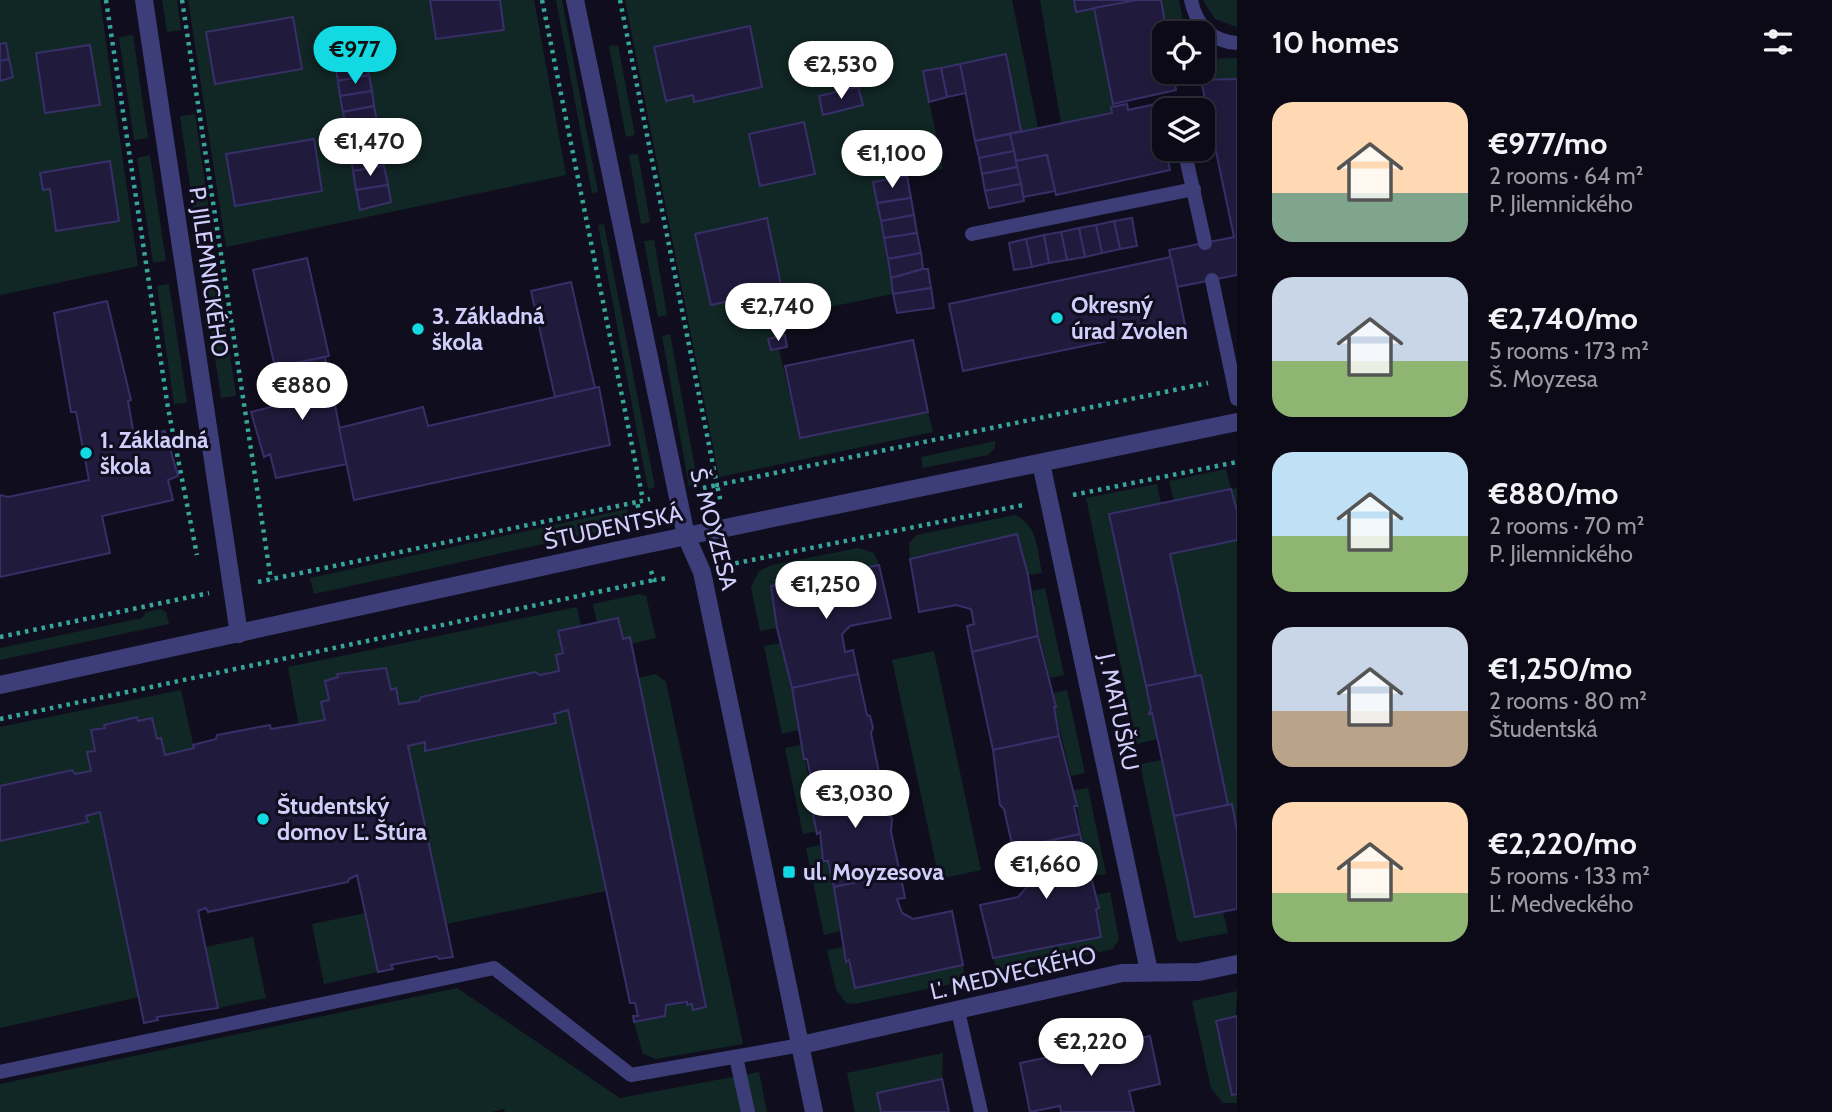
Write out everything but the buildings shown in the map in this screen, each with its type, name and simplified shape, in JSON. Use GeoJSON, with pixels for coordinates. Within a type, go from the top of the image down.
{"type":"FeatureCollection","features":[{"type":"Feature","properties":{"kind":"street","name":"P. JILEMNICKÉHO"},"geometry":{"type":"LineString","coordinates":[[144,0],[239,634]]}},
{"type":"Feature","properties":{"kind":"street","name":"Š. MOYZESA"},"geometry":{"type":"LineString","coordinates":[[575,0],[686,536],[702,572],[814,1112]]}},
{"type":"Feature","properties":{"kind":"street","name":"ŠTUDENTSKÁ"},"geometry":{"type":"LineString","coordinates":[[0,685],[686,536],[1237,422]]}},
{"type":"Feature","properties":{"kind":"street","name":"J. MATUŠKU"},"geometry":{"type":"LineString","coordinates":[[1041,463],[1149,971]]}},
{"type":"Feature","properties":{"kind":"street","name":"Ľ. MEDVECKÉHO"},"geometry":{"type":"LineString","coordinates":[[801,1045],[958,1012],[988,1001],[1122,973],[1199,972],[1237,964]]}},
{"type":"Feature","properties":{"kind":"lane"},"geometry":{"type":"LineString","coordinates":[[1191,0],[1204,30],[1217,40],[1237,43]]}},
{"type":"Feature","properties":{"kind":"lane"},"geometry":{"type":"LineString","coordinates":[[1187,161],[1205,243]]}},
{"type":"Feature","properties":{"kind":"lane"},"geometry":{"type":"LineString","coordinates":[[972,234],[1194,189]]}},
{"type":"Feature","properties":{"kind":"lane"},"geometry":{"type":"LineString","coordinates":[[1212,280],[1237,398]]}},
{"type":"Feature","properties":{"kind":"lane"},"geometry":{"type":"LineString","coordinates":[[0,1072],[494,968],[631,1075],[801,1045]]}},
{"type":"Feature","properties":{"kind":"lane"},"geometry":{"type":"LineString","coordinates":[[958,1012],[981,1112]]}},
{"type":"Feature","properties":{"kind":"lane"},"geometry":{"type":"LineString","coordinates":[[736,1057],[748,1112]]}},
{"type":"Feature","properties":{"kind":"path"},"geometry":{"type":"LineString","coordinates":[[106,0],[166,394],[199,567]]}},
{"type":"Feature","properties":{"kind":"path"},"geometry":{"type":"LineString","coordinates":[[182,0],[271,580]]}},
{"type":"Feature","properties":{"kind":"path"},"geometry":{"type":"LineString","coordinates":[[542,0],[640,501],[640,516]]}},
{"type":"Feature","properties":{"kind":"path"},"geometry":{"type":"LineString","coordinates":[[620,0],[722,508]]}},
{"type":"Feature","properties":{"kind":"path"},"geometry":{"type":"LineString","coordinates":[[697,489],[1233,378]]}},
{"type":"Feature","properties":{"kind":"path"},"geometry":{"type":"LineString","coordinates":[[1072,496],[1237,462]]}},
{"type":"Feature","properties":{"kind":"path"},"geometry":{"type":"LineString","coordinates":[[0,636],[650,499]]}},
{"type":"Feature","properties":{"kind":"path"},"geometry":{"type":"LineString","coordinates":[[722,566],[1036,503]]}},
{"type":"Feature","properties":{"kind":"path"},"geometry":{"type":"LineString","coordinates":[[650,563],[653,580]]}},
{"type":"Feature","properties":{"kind":"path"},"geometry":{"type":"LineString","coordinates":[[0,719],[669,578]]}},
{"type":"Feature","properties":{"kind":"path"},"geometry":{"type":"LineString","coordinates":[[202,580],[204,594]]}},
{"type":"Feature","properties":{"kind":"green space"},"geometry":{"type":"Polygon","coordinates":[[[0,0],[100,0],[138,266],[0,295],[0,0]]]}},
{"type":"Feature","properties":{"kind":"green space"},"geometry":{"type":"Polygon","coordinates":[[[162,0],[177,0],[181,30],[167,32],[162,0]]]}},
{"type":"Feature","properties":{"kind":"green space"},"geometry":{"type":"Polygon","coordinates":[[[188,0],[534,0],[566,175],[226,247],[188,0]]]}},
{"type":"Feature","properties":{"kind":"green space"},"geometry":{"type":"Polygon","coordinates":[[[556,0],[562,0],[598,192],[592,193],[556,0]]]}},
{"type":"Feature","properties":{"kind":"green space"},"geometry":{"type":"Polygon","coordinates":[[[625,0],[1012,0],[1038,128],[1021,131],[1005,54],[923,71],[943,169],[873,182],[893,294],[775,318],[777,337],[768,339],[771,350],[779,349],[800,438],[928,412],[933,432],[719,477],[625,0]]]}},
{"type":"Feature","properties":{"kind":"green space"},"geometry":{"type":"Polygon","coordinates":[[[1040,0],[1074,0],[1076,12],[1094,8],[1113,104],[1112,113],[1061,123],[1040,0]]]}},
{"type":"Feature","properties":{"kind":"green space"},"geometry":{"type":"Polygon","coordinates":[[[1161,0],[1179,0],[1183,21],[1165,21],[1161,0]]]}},
{"type":"Feature","properties":{"kind":"green space"},"geometry":{"type":"Polygon","coordinates":[[[1203,0],[1237,0],[1237,27],[1215,19],[1203,0]]]}},
{"type":"Feature","properties":{"kind":"green space"},"geometry":{"type":"Polygon","coordinates":[[[133,35],[148,138],[134,140],[119,37],[133,35]]]}},
{"type":"Feature","properties":{"kind":"green space"},"geometry":{"type":"Polygon","coordinates":[[[618,45],[635,135],[626,137],[609,46],[618,45]]]}},
{"type":"Feature","properties":{"kind":"green space"},"geometry":{"type":"Polygon","coordinates":[[[1237,58],[1237,79],[1215,79],[1215,59],[1237,58]]]}},
{"type":"Feature","properties":{"kind":"green space"},"geometry":{"type":"Polygon","coordinates":[[[195,114],[209,211],[194,214],[180,116],[195,114]]]}},
{"type":"Feature","properties":{"kind":"green space"},"geometry":{"type":"Polygon","coordinates":[[[638,154],[650,222],[641,224],[629,155],[638,154]]]}},
{"type":"Feature","properties":{"kind":"green space"},"geometry":{"type":"Polygon","coordinates":[[[150,155],[166,261],[153,263],[137,158],[150,155]]]}},
{"type":"Feature","properties":{"kind":"green space"},"geometry":{"type":"Polygon","coordinates":[[[604,224],[655,487],[648,489],[598,225],[604,224]]]}},
{"type":"Feature","properties":{"kind":"green space"},"geometry":{"type":"Polygon","coordinates":[[[654,240],[667,315],[658,317],[644,241],[654,240]]]}},
{"type":"Feature","properties":{"kind":"green space"},"geometry":{"type":"Polygon","coordinates":[[[218,272],[236,396],[221,398],[203,275],[218,272]]]}},
{"type":"Feature","properties":{"kind":"green space"},"geometry":{"type":"Polygon","coordinates":[[[169,284],[187,403],[174,404],[157,286],[169,284]]]}},
{"type":"Feature","properties":{"kind":"green space"},"geometry":{"type":"Polygon","coordinates":[[[670,334],[698,484],[689,486],[662,336],[670,334]]]}},
{"type":"Feature","properties":{"kind":"green space"},"geometry":{"type":"Polygon","coordinates":[[[995,441],[995,448],[988,455],[923,468],[921,457],[995,441]]]}},
{"type":"Feature","properties":{"kind":"green space"},"geometry":{"type":"Polygon","coordinates":[[[1226,469],[1231,489],[1174,501],[1169,481],[1226,469]]]}},
{"type":"Feature","properties":{"kind":"green space"},"geometry":{"type":"Polygon","coordinates":[[[1157,484],[1161,503],[1110,514],[1151,709],[1149,714],[1152,713],[1157,739],[1137,744],[1086,498],[1157,484]]]}},
{"type":"Feature","properties":{"kind":"green space"},"geometry":{"type":"Polygon","coordinates":[[[1237,488],[1237,511],[1231,489],[1237,488]]]}},
{"type":"Feature","properties":{"kind":"green space"},"geometry":{"type":"Polygon","coordinates":[[[627,509],[630,525],[314,594],[310,578],[627,509]]]}},
{"type":"Feature","properties":{"kind":"green space"},"geometry":{"type":"Polygon","coordinates":[[[1015,515],[1023,519],[1032,532],[1042,573],[1028,575],[1017,534],[910,559],[909,543],[917,535],[1015,515]]]}},
{"type":"Feature","properties":{"kind":"green space"},"geometry":{"type":"Polygon","coordinates":[[[1237,540],[1237,830],[1232,804],[1228,805],[1201,676],[1196,676],[1170,554],[1237,540]]]}},
{"type":"Feature","properties":{"kind":"green space"},"geometry":{"type":"Polygon","coordinates":[[[858,548],[874,553],[879,565],[771,586],[777,628],[760,631],[751,587],[759,571],[772,565],[858,548]]]}},
{"type":"Feature","properties":{"kind":"green space"},"geometry":{"type":"Polygon","coordinates":[[[1045,588],[1064,675],[1050,678],[1032,605],[1035,605],[1032,591],[1045,588]]]}},
{"type":"Feature","properties":{"kind":"green space"},"geometry":{"type":"Polygon","coordinates":[[[639,594],[646,596],[656,638],[631,644],[623,639],[618,619],[597,623],[593,604],[639,594]]]}},
{"type":"Feature","properties":{"kind":"green space"},"geometry":{"type":"Polygon","coordinates":[[[577,607],[581,627],[558,632],[563,653],[556,655],[559,671],[540,675],[535,672],[399,704],[396,689],[391,690],[386,668],[337,674],[325,720],[299,726],[288,667],[577,607]]]}},
{"type":"Feature","properties":{"kind":"green space"},"geometry":{"type":"Polygon","coordinates":[[[161,609],[166,612],[169,624],[0,660],[0,648],[142,618],[146,612],[161,609]]]}},
{"type":"Feature","properties":{"kind":"green space"},"geometry":{"type":"Polygon","coordinates":[[[780,643],[798,717],[798,730],[782,734],[764,646],[780,643]]]}},
{"type":"Feature","properties":{"kind":"green space"},"geometry":{"type":"Polygon","coordinates":[[[934,651],[981,870],[939,879],[892,660],[934,651]]]}},
{"type":"Feature","properties":{"kind":"green space"},"geometry":{"type":"Polygon","coordinates":[[[656,674],[666,682],[743,1044],[656,1059],[643,1054],[634,1022],[665,1016],[666,1005],[692,1004],[693,1010],[706,1007],[638,678],[656,674]]]}},
{"type":"Feature","properties":{"kind":"green space"},"geometry":{"type":"Polygon","coordinates":[[[181,690],[194,748],[165,755],[161,739],[157,739],[152,718],[138,721],[137,717],[104,724],[95,751],[88,752],[91,771],[75,774],[72,770],[0,786],[0,727],[181,690]]]}},
{"type":"Feature","properties":{"kind":"green space"},"geometry":{"type":"Polygon","coordinates":[[[1067,690],[1085,773],[1071,776],[1053,693],[1067,690]]]}},
{"type":"Feature","properties":{"kind":"green space"},"geometry":{"type":"Polygon","coordinates":[[[568,710],[606,891],[446,924],[408,746],[425,742],[426,751],[556,723],[554,714],[568,710]]]}},
{"type":"Feature","properties":{"kind":"green space"},"geometry":{"type":"Polygon","coordinates":[[[801,745],[818,813],[817,831],[803,834],[785,748],[801,745]]]}},
{"type":"Feature","properties":{"kind":"green space"},"geometry":{"type":"Polygon","coordinates":[[[1162,760],[1195,917],[1223,912],[1228,933],[1180,942],[1177,939],[1140,764],[1162,760]]]}},
{"type":"Feature","properties":{"kind":"green space"},"geometry":{"type":"Polygon","coordinates":[[[1088,788],[1106,874],[1092,876],[1090,865],[1087,866],[1074,790],[1088,788]]]}},
{"type":"Feature","properties":{"kind":"green space"},"geometry":{"type":"Polygon","coordinates":[[[100,812],[139,997],[0,1028],[0,841],[87,822],[86,816],[100,812]]]}},
{"type":"Feature","properties":{"kind":"green space"},"geometry":{"type":"Polygon","coordinates":[[[820,845],[823,861],[828,861],[840,918],[840,931],[824,935],[806,848],[820,845]]]}},
{"type":"Feature","properties":{"kind":"green space"},"geometry":{"type":"Polygon","coordinates":[[[1110,892],[1119,939],[1113,949],[1006,973],[997,970],[993,958],[1101,937],[1096,895],[1110,892]]]}},
{"type":"Feature","properties":{"kind":"green space"},"geometry":{"type":"Polygon","coordinates":[[[366,913],[378,972],[324,984],[312,924],[366,913]]]}},
{"type":"Feature","properties":{"kind":"green space"},"geometry":{"type":"Polygon","coordinates":[[[253,937],[266,998],[218,1008],[205,947],[253,937]]]}},
{"type":"Feature","properties":{"kind":"green space"},"geometry":{"type":"Polygon","coordinates":[[[843,947],[856,988],[963,965],[964,974],[957,983],[854,1004],[846,1003],[836,989],[827,950],[843,947]]]}},
{"type":"Feature","properties":{"kind":"green space"},"geometry":{"type":"Polygon","coordinates":[[[457,988],[620,1098],[759,1072],[767,1112],[505,1112],[504,1109],[491,1112],[0,1112],[0,1084],[457,988]]]}},
{"type":"Feature","properties":{"kind":"green space"},"geometry":{"type":"Polygon","coordinates":[[[1237,991],[1232,1094],[1237,1094],[1237,1103],[1223,1103],[1211,1088],[1192,1001],[1237,991]]]}},
{"type":"Feature","properties":{"kind":"green space"},"geometry":{"type":"Polygon","coordinates":[[[943,1053],[942,1079],[877,1093],[881,1112],[855,1112],[847,1073],[943,1053]]]}},
{"type":"Feature","properties":{"kind":"place","name":"Okresný úrad Zvolen"},"geometry":{"type":"Point","coordinates":[1057,318]}},
{"type":"Feature","properties":{"kind":"place","name":"3. Základná škola"},"geometry":{"type":"Point","coordinates":[418,329]}},
{"type":"Feature","properties":{"kind":"place","name":"1. Základná škola"},"geometry":{"type":"Point","coordinates":[86,453]}},
{"type":"Feature","properties":{"kind":"place","name":"Študentský domov Ľ. Štúra"},"geometry":{"type":"Point","coordinates":[263,819]}},
{"type":"Feature","properties":{"kind":"place","name":"ul. Moyzesova"},"geometry":{"type":"Point","coordinates":[789,872]}}]}
